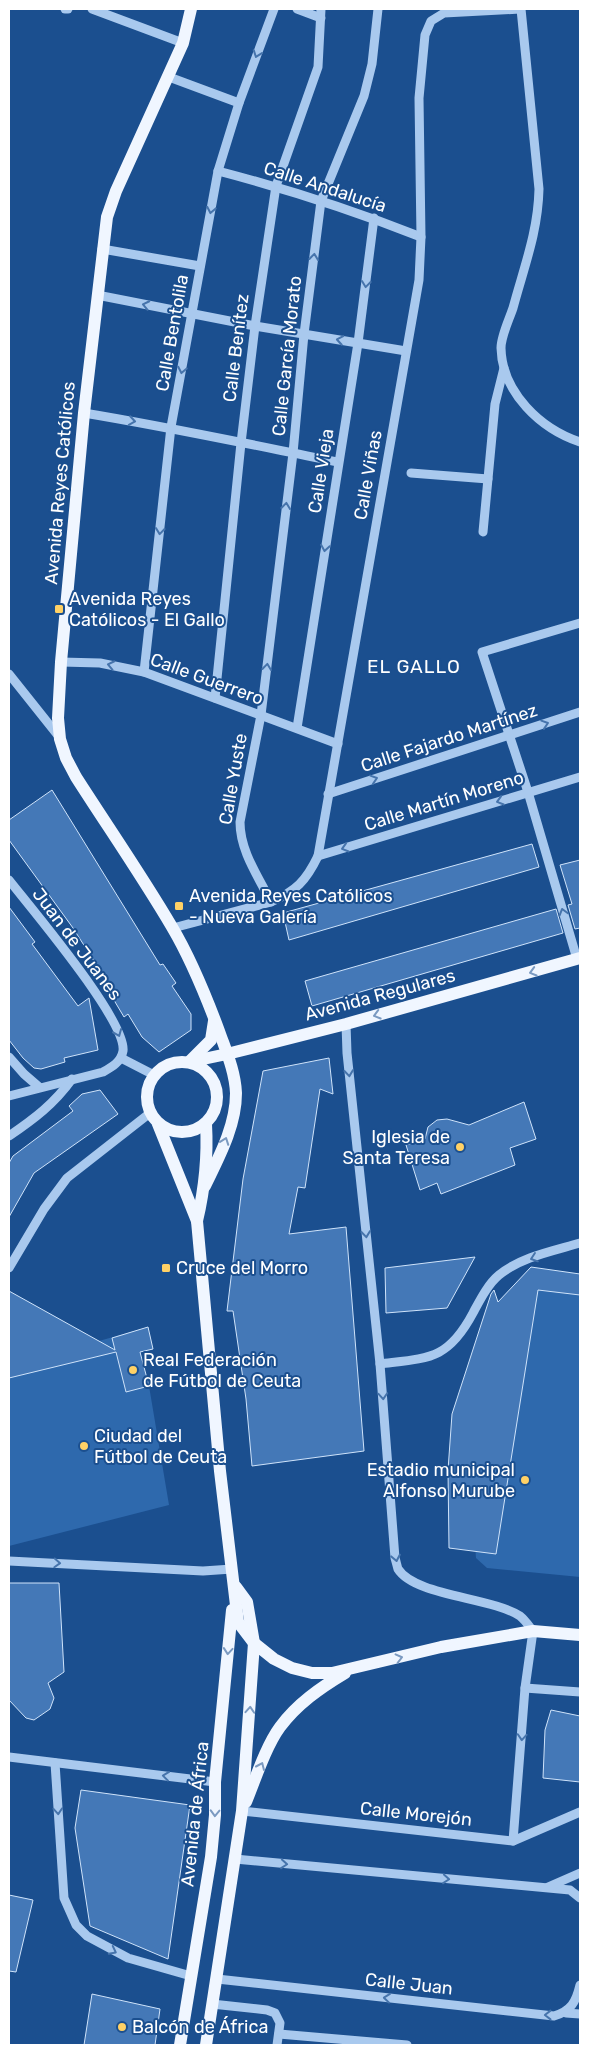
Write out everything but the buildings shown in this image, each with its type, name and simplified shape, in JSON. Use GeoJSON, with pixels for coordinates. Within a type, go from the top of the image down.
{"type":"FeatureCollection","features":[{"type":"Feature","properties":{"kind":"main road","name":"Avenida Reyes Católicos"},"geometry":{"type":"LineString","coordinates":[[192,9],[183,43],[116,191],[107,217],[84,413],[61,662],[58,718],[60,739],[66,758],[76,777],[173,928],[208,1000],[235,1079],[236,1095],[226,1142],[205,1186]]}},
{"type":"Feature","properties":{"kind":"main road","name":"Avenida Regulares"},"geometry":{"type":"LineString","coordinates":[[189,1062],[346,1024],[579,959]]}},
{"type":"Feature","properties":{"kind":"main road"},"geometry":{"type":"LineString","coordinates":[[189,1062],[211,1040],[214,1018]]}},
{"type":"Feature","properties":{"kind":"main road"},"geometry":{"type":"LineString","coordinates":[[215,1111],[218,1095],[214,1080],[203,1068],[189,1062],[176,1062],[163,1066],[154,1075],[148,1087],[146,1100],[150,1113],[158,1124],[169,1131],[182,1133],[195,1131],[206,1124],[229,1094],[235,1079]]}},
{"type":"Feature","properties":{"kind":"main road","name":"Avenida de África"},"geometry":{"type":"LineString","coordinates":[[158,1124],[197,1221],[220,1471],[238,1622],[254,1643],[274,1659],[292,1668],[318,1673],[352,1670]]}},
{"type":"Feature","properties":{"kind":"main road","name":"Avenida de África"},"geometry":{"type":"LineString","coordinates":[[197,1221],[205,1186],[208,1149],[206,1124]]}},
{"type":"Feature","properties":{"kind":"main road","name":"Avenida de África"},"geometry":{"type":"LineString","coordinates":[[180,2045],[211,1857],[215,1814],[215,1782],[234,1585]]}},
{"type":"Feature","properties":{"kind":"main road"},"geometry":{"type":"LineString","coordinates":[[242,1810],[279,1729],[296,1709],[320,1688],[352,1670],[441,1648],[533,1631],[580,1636]]}},
{"type":"Feature","properties":{"kind":"main road"},"geometry":{"type":"LineString","coordinates":[[206,2045],[242,1810],[254,1643]]}},
{"type":"Feature","properties":{"kind":"street"},"geometry":{"type":"LineString","coordinates":[[92,9],[183,43]]}},
{"type":"Feature","properties":{"kind":"street","name":"Calle Bentolila"},"geometry":{"type":"LineString","coordinates":[[144,672],[171,427],[218,171],[239,103],[274,9]]}},
{"type":"Feature","properties":{"kind":"street"},"geometry":{"type":"LineString","coordinates":[[297,9],[321,13]]}},
{"type":"Feature","properties":{"kind":"street","name":"Calle García Morato"},"geometry":{"type":"LineString","coordinates":[[262,715],[293,453],[304,334],[321,201],[364,96],[372,64],[378,9]]}},
{"type":"Feature","properties":{"kind":"street"},"geometry":{"type":"LineString","coordinates":[[520,9],[539,189],[538,208],[532,246],[501,347],[504,368],[512,386],[523,403],[536,418],[552,430],[580,442]]}},
{"type":"Feature","properties":{"kind":"street","name":"Calle Viñas"},"geometry":{"type":"LineString","coordinates":[[173,928],[271,902],[286,895],[308,877],[318,856],[419,280],[421,237],[419,98],[424,35],[431,21],[444,13],[520,9]]}},
{"type":"Feature","properties":{"kind":"street","name":"Calle Benítez"},"geometry":{"type":"LineString","coordinates":[[215,698],[241,443],[255,326],[276,186],[318,67],[321,13]]}},
{"type":"Feature","properties":{"kind":"street"},"geometry":{"type":"LineString","coordinates":[[168,77],[239,103]]}},
{"type":"Feature","properties":{"kind":"street","name":"Calle Andalucía"},"geometry":{"type":"LineString","coordinates":[[218,171],[276,186],[374,218],[421,237]]}},
{"type":"Feature","properties":{"kind":"street","name":"Calle Vieja"},"geometry":{"type":"LineString","coordinates":[[297,728],[358,343],[374,218]]}},
{"type":"Feature","properties":{"kind":"street"},"geometry":{"type":"LineString","coordinates":[[102,249],[200,266]]}},
{"type":"Feature","properties":{"kind":"street"},"geometry":{"type":"LineString","coordinates":[[97,295],[193,315],[406,351]]}},
{"type":"Feature","properties":{"kind":"street"},"geometry":{"type":"LineString","coordinates":[[483,532],[495,404],[504,368]]}},
{"type":"Feature","properties":{"kind":"street"},"geometry":{"type":"LineString","coordinates":[[84,413],[171,427],[338,462]]}},
{"type":"Feature","properties":{"kind":"street"},"geometry":{"type":"LineString","coordinates":[[411,473],[488,479]]}},
{"type":"Feature","properties":{"kind":"street"},"geometry":{"type":"LineString","coordinates":[[579,959],[510,735],[482,652],[580,623]]}},
{"type":"Feature","properties":{"kind":"street","name":"Calle Guerrero"},"geometry":{"type":"LineString","coordinates":[[61,662],[100,662],[144,672],[338,744]]}},
{"type":"Feature","properties":{"kind":"street"},"geometry":{"type":"LineString","coordinates":[[9,674],[60,739]]}},
{"type":"Feature","properties":{"kind":"street","name":"Calle Fajardo Martínez"},"geometry":{"type":"LineString","coordinates":[[328,794],[580,712]]}},
{"type":"Feature","properties":{"kind":"street","name":"Calle Yuste"},"geometry":{"type":"LineString","coordinates":[[262,715],[240,822],[240,837],[245,851],[271,902]]}},
{"type":"Feature","properties":{"kind":"street","name":"Calle Martín Moreno"},"geometry":{"type":"LineString","coordinates":[[318,856],[580,776]]}},
{"type":"Feature","properties":{"kind":"street","name":"Juan de Juanes"},"geometry":{"type":"LineString","coordinates":[[9,880],[88,980],[111,1016],[124,1049],[121,1058]]}},
{"type":"Feature","properties":{"kind":"street"},"geometry":{"type":"LineString","coordinates":[[346,1024],[347,1053],[380,1364],[395,1558],[398,1570],[412,1581],[427,1588],[502,1608],[521,1617],[533,1631],[525,1688],[513,1841]]}},
{"type":"Feature","properties":{"kind":"street"},"geometry":{"type":"LineString","coordinates":[[9,1057],[39,1087]]}},
{"type":"Feature","properties":{"kind":"street"},"geometry":{"type":"LineString","coordinates":[[9,1096],[103,1072],[121,1058],[154,1075]]}},
{"type":"Feature","properties":{"kind":"street"},"geometry":{"type":"LineString","coordinates":[[9,1136],[42,1114],[53,1104],[72,1080]]}},
{"type":"Feature","properties":{"kind":"street"},"geometry":{"type":"LineString","coordinates":[[9,1268],[44,1209],[67,1178],[150,1113]]}},
{"type":"Feature","properties":{"kind":"street"},"geometry":{"type":"LineString","coordinates":[[380,1364],[427,1359],[448,1348],[463,1331],[482,1297],[499,1276],[525,1261],[580,1243]]}},
{"type":"Feature","properties":{"kind":"street"},"geometry":{"type":"LineString","coordinates":[[9,1561],[202,1571],[232,1569]]}},
{"type":"Feature","properties":{"kind":"street"},"geometry":{"type":"LineString","coordinates":[[525,1688],[580,1692]]}},
{"type":"Feature","properties":{"kind":"street"},"geometry":{"type":"LineString","coordinates":[[9,1757],[215,1782]]}},
{"type":"Feature","properties":{"kind":"street"},"geometry":{"type":"LineString","coordinates":[[55,1762],[64,1898],[76,1925],[87,1936],[128,1958],[191,1976]]}},
{"type":"Feature","properties":{"kind":"street","name":"Calle Morejón"},"geometry":{"type":"LineString","coordinates":[[242,1810],[513,1841],[580,1812]]}},
{"type":"Feature","properties":{"kind":"street"},"geometry":{"type":"LineString","coordinates":[[235,1859],[570,1890],[580,1898]]}},
{"type":"Feature","properties":{"kind":"street"},"geometry":{"type":"LineString","coordinates":[[546,1888],[580,1873]]}},
{"type":"Feature","properties":{"kind":"street","name":"Calle Juan"},"geometry":{"type":"LineString","coordinates":[[217,1979],[543,2015],[554,2016],[566,2012],[580,2014]]}},
{"type":"Feature","properties":{"kind":"street"},"geometry":{"type":"LineString","coordinates":[[566,2012],[574,2002],[580,1986]]}},
{"type":"Feature","properties":{"kind":"street"},"geometry":{"type":"LineString","coordinates":[[212,2004],[271,2011],[279,2018],[278,2045]]}},
{"type":"Feature","properties":{"kind":"street"},"geometry":{"type":"LineString","coordinates":[[279,2034],[407,2045]]}},
{"type":"Feature","properties":{"kind":"shaded area","name":"Estadio municipal Alfonso Murube"},"geometry":{"type":"Polygon","coordinates":[[[531,1267],[580,1274],[580,1577],[487,1568],[476,1558],[465,1410],[493,1307],[531,1267]]]}},
{"type":"Feature","properties":{"kind":"shaded area","name":"Ciudad del Fútbol de Ceuta"},"geometry":{"type":"Polygon","coordinates":[[[12,1293],[99,1341],[148,1327],[153,1349],[140,1352],[149,1386],[169,1505],[9,1546],[9,1299],[12,1293]]]}},
{"type":"Feature","properties":{"kind":"place","name":"Avenida Reyes Católicos - El Gallo"},"geometry":{"type":"Point","coordinates":[59,609]}},
{"type":"Feature","properties":{"kind":"place","name":"Avenida Reyes Católicos - Nueva Galería"},"geometry":{"type":"Point","coordinates":[179,906]}},
{"type":"Feature","properties":{"kind":"place","name":"Iglesia de Santa Teresa"},"geometry":{"type":"Point","coordinates":[460,1147]}},
{"type":"Feature","properties":{"kind":"place","name":"Cruce del Morro"},"geometry":{"type":"Point","coordinates":[166,1268]}},
{"type":"Feature","properties":{"kind":"place","name":"Real Federación de Fútbol de Ceuta"},"geometry":{"type":"Point","coordinates":[133,1370]}},
{"type":"Feature","properties":{"kind":"place","name":"Ciudad del Fútbol de Ceuta"},"geometry":{"type":"Point","coordinates":[84,1446]}},
{"type":"Feature","properties":{"kind":"place","name":"Estadio municipal Alfonso Murube"},"geometry":{"type":"Point","coordinates":[525,1480]}},
{"type":"Feature","properties":{"kind":"place","name":"Balcón de África"},"geometry":{"type":"Point","coordinates":[122,2027]}},
{"type":"Feature","properties":{"kind":"district","name":"EL GALLO"},"geometry":{"type":"Point","coordinates":[414,666]}}]}
